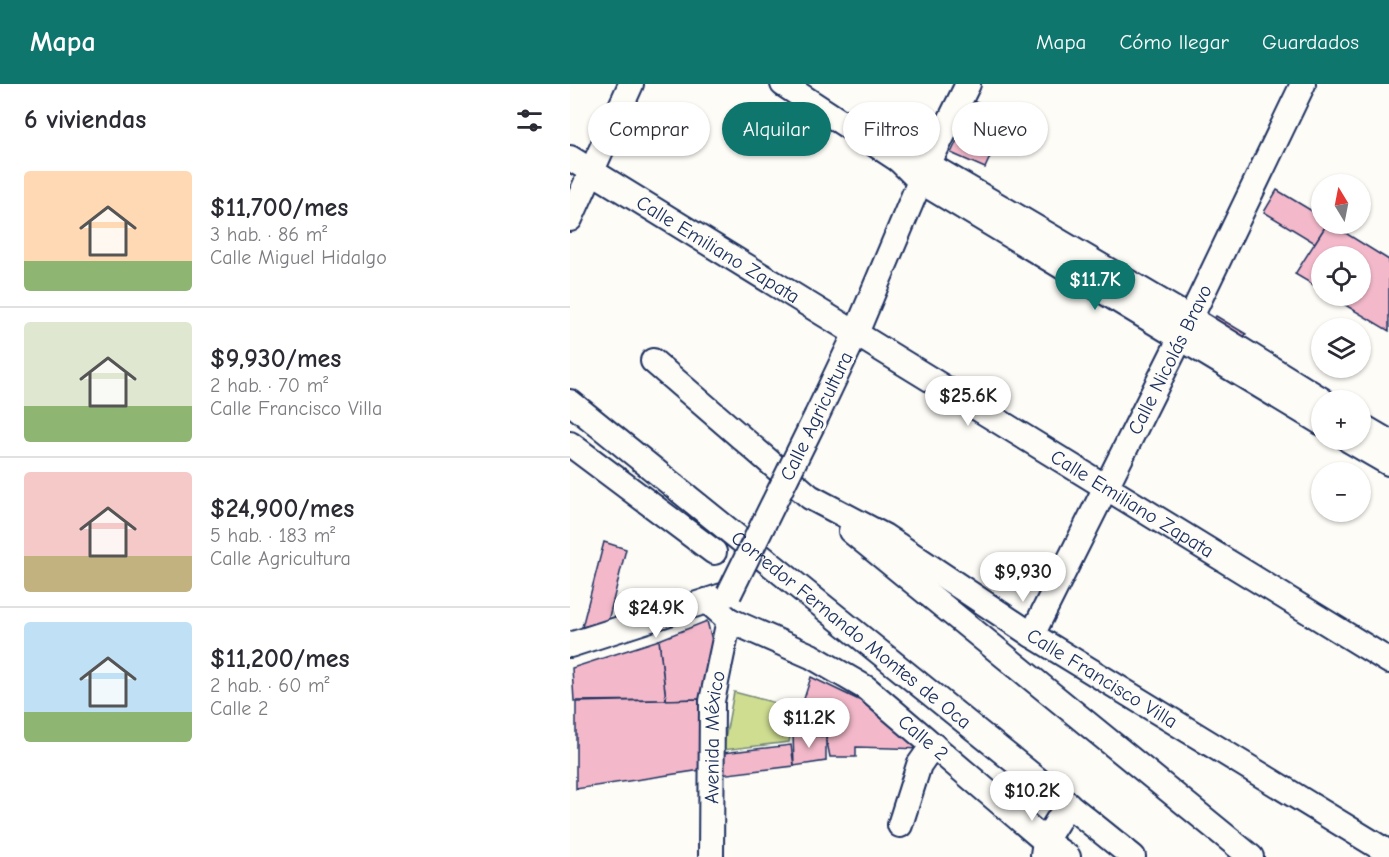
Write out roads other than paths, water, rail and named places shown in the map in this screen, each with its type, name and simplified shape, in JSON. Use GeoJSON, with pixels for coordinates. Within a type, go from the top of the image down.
{"type":"FeatureCollection","features":[{"type":"Feature","properties":{"kind":"street"},"geometry":{"type":"LineString","coordinates":[[570,219],[631,84]]}},
{"type":"Feature","properties":{"kind":"street"},"geometry":{"type":"LineString","coordinates":[[783,84],[899,160],[1185,328],[1311,394]]}},
{"type":"Feature","properties":{"kind":"street","name":"Calle Agricultura"},"geometry":{"type":"LineString","coordinates":[[718,597],[817,415],[856,333],[924,173],[968,84]]}},
{"type":"Feature","properties":{"kind":"street","name":"Calle Nicolás Bravo"},"geometry":{"type":"LineString","coordinates":[[1032,635],[1185,328],[1303,84]]}},
{"type":"Feature","properties":{"kind":"street","name":"Calle Emiliano Zapata"},"geometry":{"type":"LineString","coordinates":[[570,158],[1389,662]]}},
{"type":"Feature","properties":{"kind":"street"},"geometry":{"type":"LineString","coordinates":[[1185,328],[1311,415]]}},
{"type":"Feature","properties":{"kind":"street","name":"Calle Francisco Villa"},"geometry":{"type":"LineString","coordinates":[[653,361],[810,497],[884,536],[1032,635],[1389,853]]}},
{"type":"Feature","properties":{"kind":"street","name":"Corredor Fernando Montes de Oca"},"geometry":{"type":"LineString","coordinates":[[570,402],[1133,857]]}},
{"type":"Feature","properties":{"kind":"street"},"geometry":{"type":"LineString","coordinates":[[1371,431],[1389,442]]}},
{"type":"Feature","properties":{"kind":"street"},"geometry":{"type":"LineString","coordinates":[[570,444],[714,552]]}},
{"type":"Feature","properties":{"kind":"street"},"geometry":{"type":"LineString","coordinates":[[1366,450],[1389,463]]}},
{"type":"Feature","properties":{"kind":"street"},"geometry":{"type":"LineString","coordinates":[[810,497],[1251,857]]}},
{"type":"Feature","properties":{"kind":"street"},"geometry":{"type":"LineString","coordinates":[[570,645],[718,597]]}},
{"type":"Feature","properties":{"kind":"street","name":"Calle 2"},"geometry":{"type":"LineString","coordinates":[[718,597],[729,620],[812,656],[866,688],[933,745],[1044,849],[1068,857]]}},
{"type":"Feature","properties":{"kind":"street","name":"Avenida México"},"geometry":{"type":"LineString","coordinates":[[711,857],[712,701],[729,620]]}},
{"type":"Feature","properties":{"kind":"street"},"geometry":{"type":"LineString","coordinates":[[900,825],[919,765],[933,745]]}},
{"type":"Feature","properties":{"kind":"street"},"geometry":{"type":"LineString","coordinates":[[1044,849],[1068,804]]}}]}
